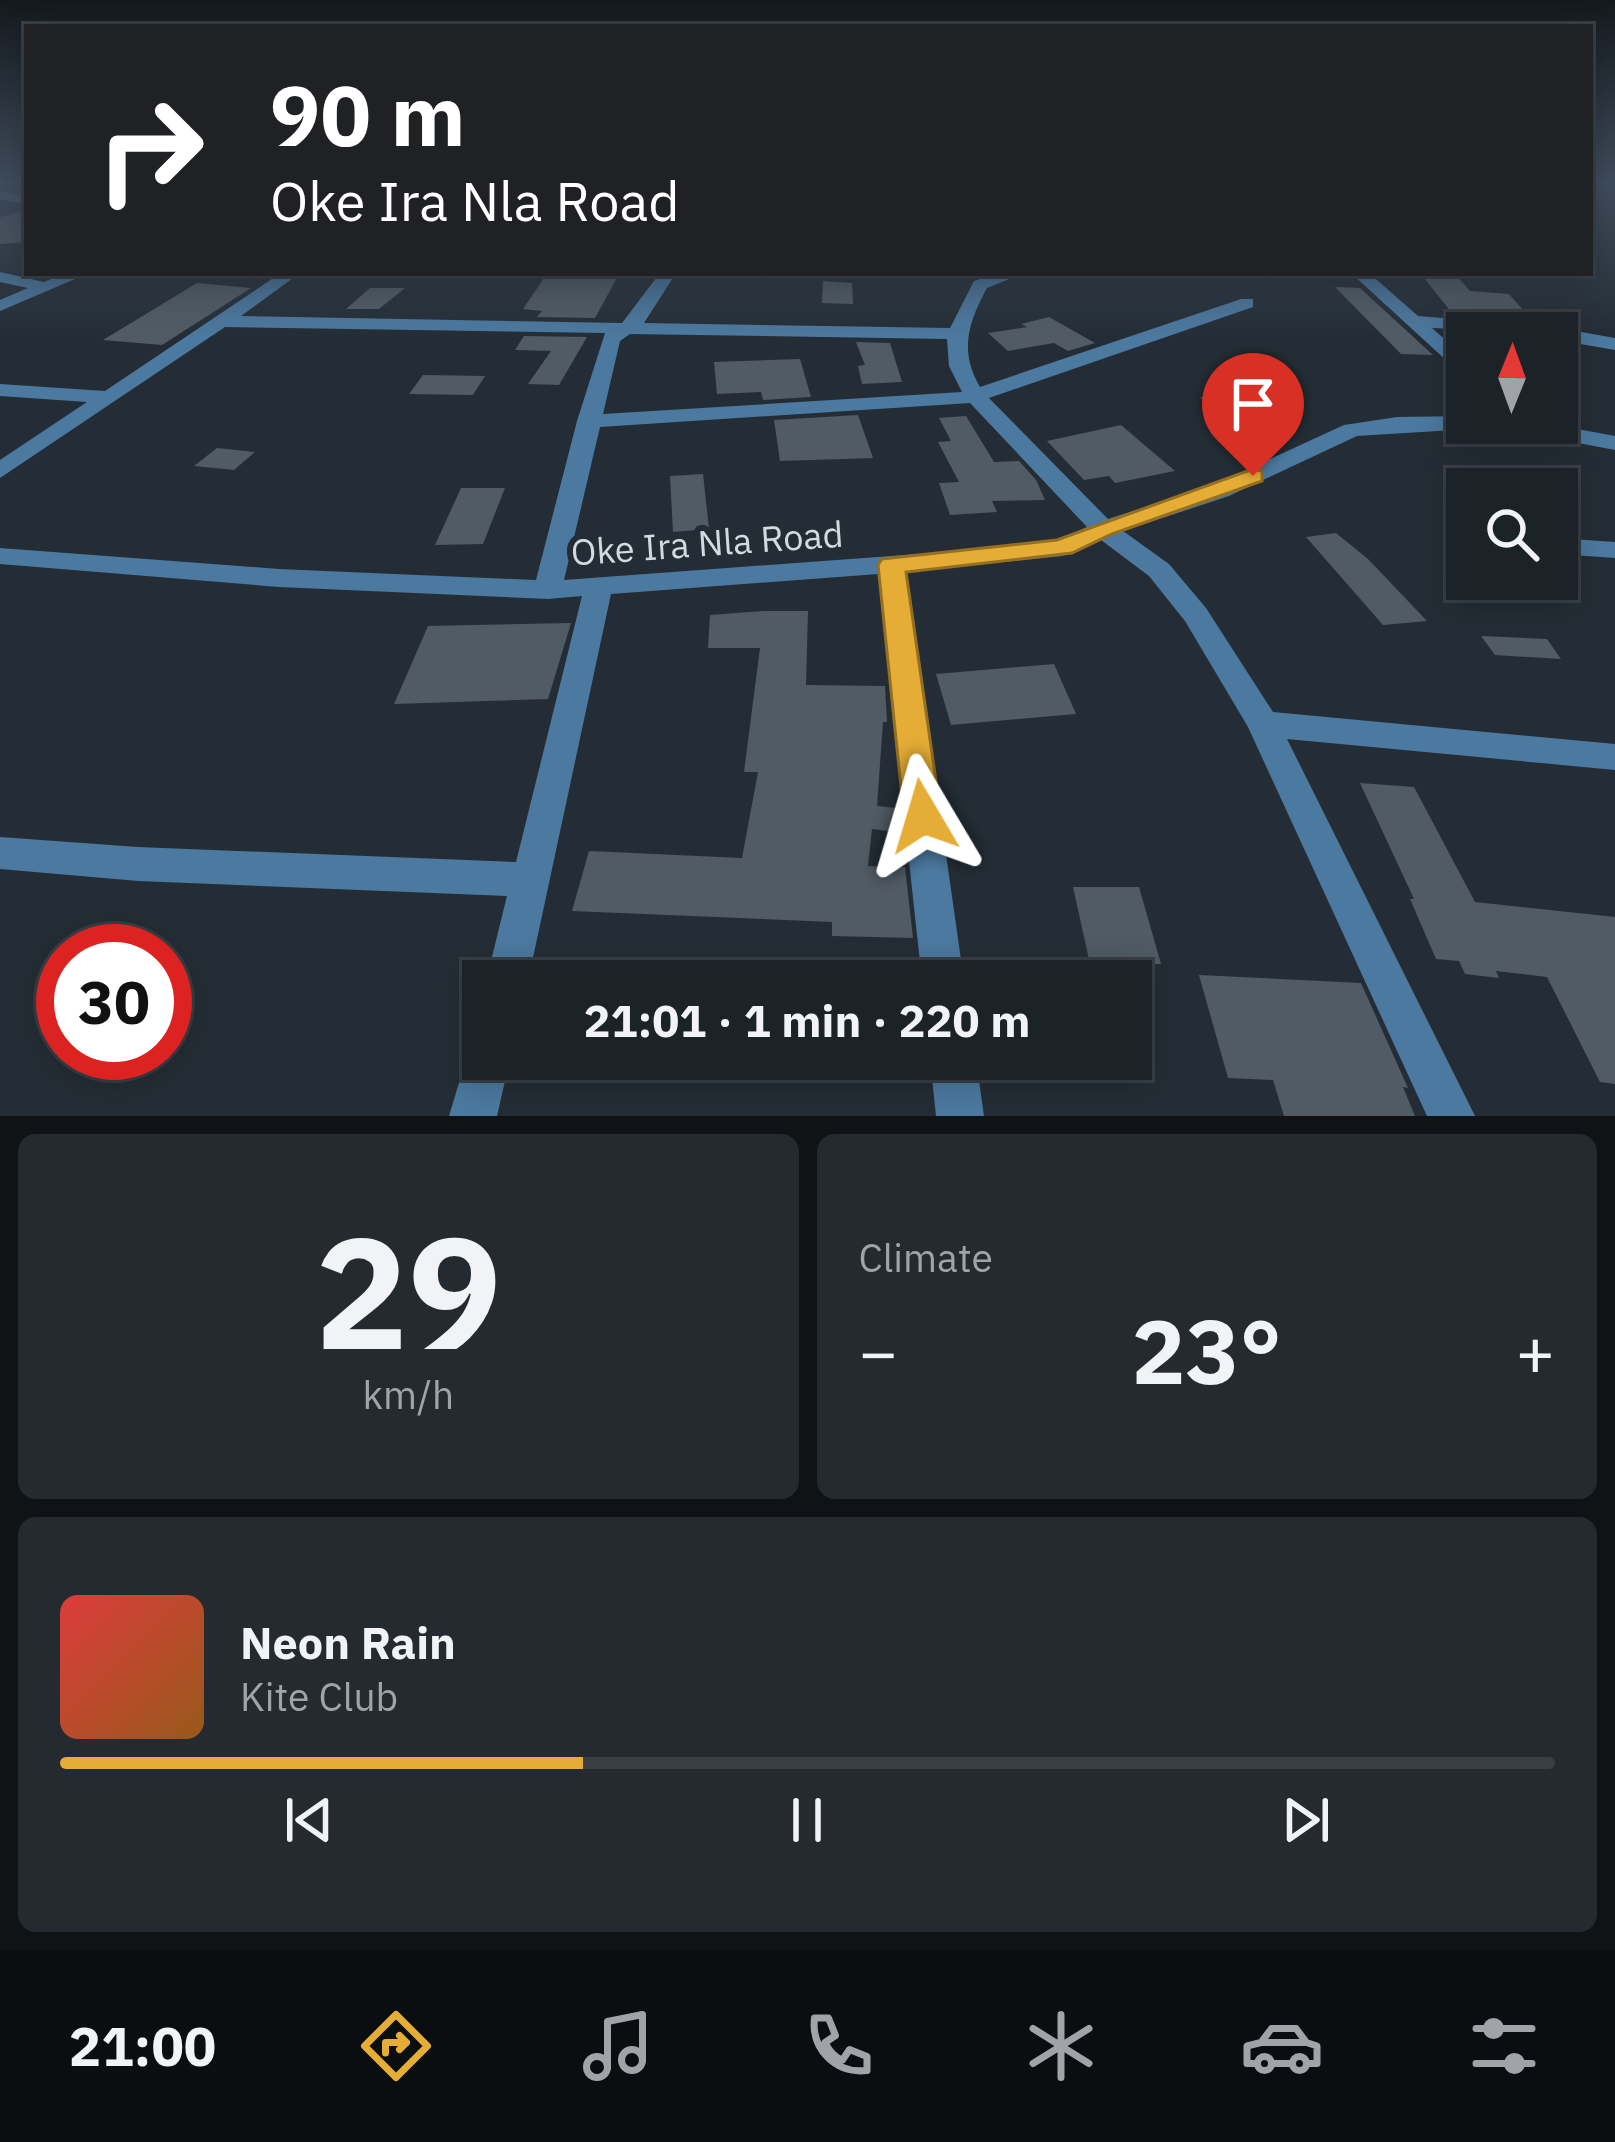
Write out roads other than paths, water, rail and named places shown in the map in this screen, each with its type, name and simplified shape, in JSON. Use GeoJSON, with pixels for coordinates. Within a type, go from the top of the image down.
{"type":"FeatureCollection","features":[{"type":"Feature","properties":{"kind":"street"},"geometry":{"type":"LineString","coordinates":[[0,305],[72,276]]}},
{"type":"Feature","properties":{"kind":"street"},"geometry":{"type":"LineString","coordinates":[[0,471],[287,276]]}},
{"type":"Feature","properties":{"kind":"street"},"geometry":{"type":"LineString","coordinates":[[548,590],[611,338],[635,322],[666,276]]}},
{"type":"Feature","properties":{"kind":"street"},"geometry":{"type":"LineString","coordinates":[[1007,276],[980,285],[958,334],[954,359],[976,396],[1102,529],[1159,570],[1196,615],[1262,724],[1451,1116]]}},
{"type":"Feature","properties":{"kind":"street"},"geometry":{"type":"LineString","coordinates":[[1362,276],[1446,350]]}},
{"type":"Feature","properties":{"kind":"street"},"geometry":{"type":"LineString","coordinates":[[0,277],[44,287]]}},
{"type":"Feature","properties":{"kind":"street"},"geometry":{"type":"LineString","coordinates":[[588,421],[976,396],[1247,303]]}},
{"type":"Feature","properties":{"kind":"street"},"geometry":{"type":"LineString","coordinates":[[218,321],[958,334]]}},
{"type":"Feature","properties":{"kind":"street"},"geometry":{"type":"LineString","coordinates":[[1414,321],[1446,324]]}},
{"type":"Feature","properties":{"kind":"street"},"geometry":{"type":"LineString","coordinates":[[1578,337],[1615,344]]}},
{"type":"Feature","properties":{"kind":"street"},"geometry":{"type":"LineString","coordinates":[[0,390],[106,397]]}},
{"type":"Feature","properties":{"kind":"street","name":"Oke Ira Nla Road"},"geometry":{"type":"LineString","coordinates":[[6,561],[548,590],[891,565],[1063,548],[1102,529],[1220,491],[1352,430],[1446,423]]}},
{"type":"Feature","properties":{"kind":"street","name":"Oke Ira Nla Road"},"geometry":{"type":"LineString","coordinates":[[1578,435],[1615,443]]}},
{"type":"Feature","properties":{"kind":"street"},"geometry":{"type":"LineString","coordinates":[[1578,547],[1615,550]]}},
{"type":"Feature","properties":{"kind":"street"},"geometry":{"type":"LineString","coordinates":[[891,565],[941,960]]}},
{"type":"Feature","properties":{"kind":"street"},"geometry":{"type":"LineString","coordinates":[[512,960],[598,589]]}},
{"type":"Feature","properties":{"kind":"street"},"geometry":{"type":"LineString","coordinates":[[1262,724],[1615,757]]}},
{"type":"Feature","properties":{"kind":"street"},"geometry":{"type":"LineString","coordinates":[[0,853],[138,864],[533,880]]}},
{"type":"Feature","properties":{"kind":"street"},"geometry":{"type":"LineString","coordinates":[[473,1116],[482,1080]]}},
{"type":"Feature","properties":{"kind":"street"},"geometry":{"type":"LineString","coordinates":[[956,1080],[961,1116]]}}]}
